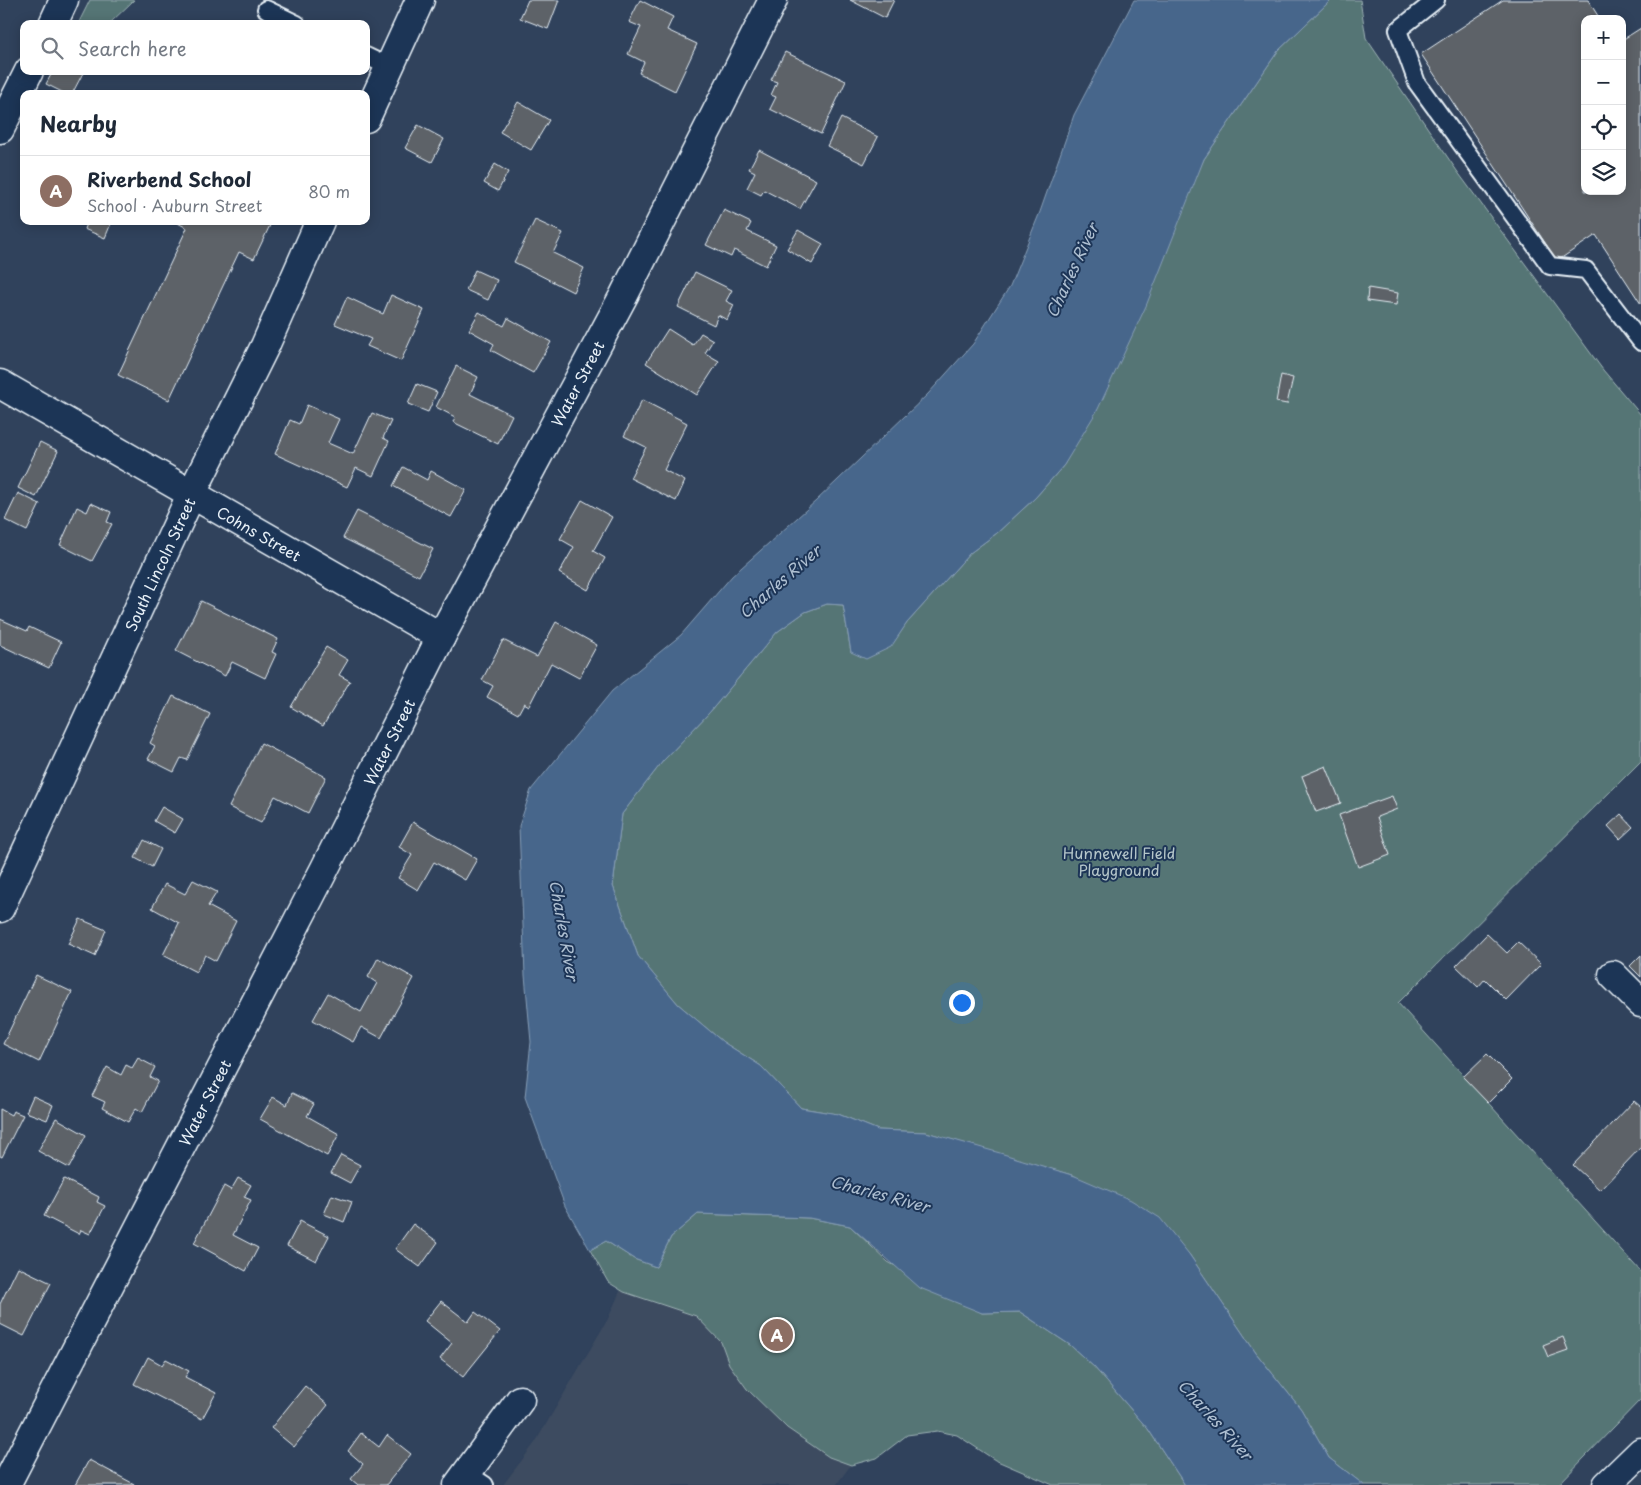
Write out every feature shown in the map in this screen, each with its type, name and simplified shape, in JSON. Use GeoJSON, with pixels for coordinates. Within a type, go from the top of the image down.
{"type":"FeatureCollection","features":[{"type":"Feature","properties":{"kind":"street"},"geometry":{"type":"LineString","coordinates":[[55,20],[64,0]]}},
{"type":"Feature","properties":{"kind":"street"},"geometry":{"type":"LineString","coordinates":[[370,99],[378,62],[420,0]]}},
{"type":"Feature","properties":{"kind":"street","name":"Water Street"},"geometry":{"type":"LineString","coordinates":[[6,1485],[315,888],[441,637],[624,295],[773,0]]}},
{"type":"Feature","properties":{"kind":"street"},"geometry":{"type":"LineString","coordinates":[[2,125],[27,75]]}},
{"type":"Feature","properties":{"kind":"street","name":"South Lincoln Street"},"geometry":{"type":"LineString","coordinates":[[0,908],[192,493],[265,346],[318,225]]}},
{"type":"Feature","properties":{"kind":"street","name":"Cohns Street"},"geometry":{"type":"LineString","coordinates":[[0,384],[441,637]]}},
{"type":"Feature","properties":{"kind":"street"},"geometry":{"type":"LineString","coordinates":[[1613,976],[1641,1003]]}},
{"type":"Feature","properties":{"kind":"street"},"geometry":{"type":"LineString","coordinates":[[470,1481],[520,1400]]}},
{"type":"Feature","properties":{"kind":"street"},"geometry":{"type":"LineString","coordinates":[[1607,1485],[1641,1452]]}},
{"type":"Feature","properties":{"kind":"lane"},"geometry":{"type":"LineString","coordinates":[[1436,0],[1426,5],[1398,30],[1417,82],[1550,266],[1586,270],[1641,342]]}},
{"type":"Feature","properties":{"kind":"lane"},"geometry":{"type":"LineString","coordinates":[[266,9],[289,20]]}},
{"type":"Feature","properties":{"kind":"shaded area"},"geometry":{"type":"Polygon","coordinates":[[[634,1259],[936,1350],[836,1485],[503,1485],[535,1443],[608,1319],[634,1259]]]}},
{"type":"Feature","properties":{"kind":"green space"},"geometry":{"type":"Polygon","coordinates":[[[90,0],[134,0],[113,20],[80,20],[90,0]]]}},
{"type":"Feature","properties":{"kind":"green space","name":"Hunnewell Field Playground"},"geometry":{"type":"Polygon","coordinates":[[[1331,0],[1360,0],[1366,38],[1457,171],[1603,370],[1641,415],[1641,761],[1398,1003],[1641,1272],[1641,1399],[1558,1485],[1364,1485],[1329,1458],[1301,1409],[1256,1353],[1189,1254],[1075,1176],[926,1132],[878,1130],[838,1114],[801,1108],[761,1066],[723,1042],[678,1004],[638,956],[613,886],[622,814],[663,761],[709,713],[777,632],[805,612],[827,604],[843,605],[851,652],[890,647],[907,623],[970,553],[997,533],[1035,498],[1064,465],[1204,159],[1278,51],[1331,0]]]}},
{"type":"Feature","properties":{"kind":"green space"},"geometry":{"type":"Polygon","coordinates":[[[698,1214],[809,1218],[850,1226],[888,1262],[982,1313],[1020,1312],[1070,1345],[1094,1367],[1148,1429],[1185,1485],[1053,1485],[995,1460],[957,1435],[937,1431],[907,1435],[877,1458],[851,1465],[829,1457],[787,1428],[747,1389],[729,1364],[721,1342],[696,1316],[624,1292],[608,1282],[590,1250],[606,1241],[634,1259],[656,1267],[671,1237],[698,1214]]]}},
{"type":"Feature","properties":{"kind":"water","name":"Charles River"},"geometry":{"type":"Polygon","coordinates":[[[1134,0],[1331,0],[1278,51],[1204,159],[1146,306],[1098,409],[1064,465],[1035,498],[997,533],[970,553],[907,623],[891,647],[866,659],[851,652],[843,605],[827,604],[805,612],[777,632],[709,713],[663,761],[622,814],[613,886],[638,956],[678,1004],[723,1042],[761,1066],[801,1108],[838,1114],[878,1130],[926,1132],[1000,1153],[1075,1176],[1131,1200],[1160,1218],[1189,1254],[1256,1353],[1301,1409],[1329,1458],[1364,1485],[1185,1485],[1148,1429],[1094,1367],[1070,1345],[1020,1312],[982,1313],[920,1288],[850,1226],[809,1218],[698,1214],[671,1237],[656,1267],[634,1259],[606,1241],[590,1250],[565,1206],[525,1097],[531,1042],[525,975],[519,826],[531,790],[612,691],[681,635],[732,576],[816,501],[928,394],[973,344],[1010,286],[1040,212],[1074,115],[1134,0]]]}},
{"type":"Feature","properties":{"kind":"building"},"geometry":{"type":"Polygon","coordinates":[[[528,0],[559,0],[548,29],[520,18],[528,0]]]}},
{"type":"Feature","properties":{"kind":"building"},"geometry":{"type":"Polygon","coordinates":[[[640,0],[673,17],[667,30],[697,44],[675,91],[639,73],[644,62],[628,54],[641,27],[629,22],[640,0]]]}},
{"type":"Feature","properties":{"kind":"building"},"geometry":{"type":"Polygon","coordinates":[[[850,0],[894,0],[885,18],[850,0]]]}},
{"type":"Feature","properties":{"kind":"building"},"geometry":{"type":"Polygon","coordinates":[[[1503,0],[1588,0],[1597,15],[1581,15],[1581,195],[1626,195],[1626,37],[1641,28],[1641,304],[1596,235],[1557,261],[1421,54],[1503,0]]]}},
{"type":"Feature","properties":{"kind":"building"},"geometry":{"type":"Polygon","coordinates":[[[785,52],[846,81],[821,134],[770,109],[776,97],[771,95],[777,82],[771,80],[785,52]]]}},
{"type":"Feature","properties":{"kind":"building"},"geometry":{"type":"Polygon","coordinates":[[[51,75],[82,75],[74,90],[58,90],[46,84],[51,75]]]}},
{"type":"Feature","properties":{"kind":"building"},"geometry":{"type":"Polygon","coordinates":[[[518,102],[549,120],[531,150],[500,132],[518,102]]]}},
{"type":"Feature","properties":{"kind":"building"},"geometry":{"type":"Polygon","coordinates":[[[841,118],[878,137],[864,164],[827,146],[841,118]]]}},
{"type":"Feature","properties":{"kind":"building"},"geometry":{"type":"Polygon","coordinates":[[[418,125],[444,139],[432,162],[405,148],[418,125]]]}},
{"type":"Feature","properties":{"kind":"building"},"geometry":{"type":"Polygon","coordinates":[[[759,150],[816,180],[800,209],[764,190],[761,195],[747,188],[755,172],[749,169],[759,150]]]}},
{"type":"Feature","properties":{"kind":"building"},"geometry":{"type":"Polygon","coordinates":[[[495,164],[508,172],[498,191],[484,183],[495,164]]]}},
{"type":"Feature","properties":{"kind":"building"},"geometry":{"type":"Polygon","coordinates":[[[724,210],[751,223],[747,231],[776,245],[766,266],[734,250],[731,257],[706,245],[724,210]]]}},
{"type":"Feature","properties":{"kind":"building"},"geometry":{"type":"Polygon","coordinates":[[[535,220],[563,233],[553,253],[584,268],[573,292],[514,262],[535,220]]]}},
{"type":"Feature","properties":{"kind":"building"},"geometry":{"type":"Polygon","coordinates":[[[86,225],[110,225],[105,238],[84,229],[86,225]]]}},
{"type":"Feature","properties":{"kind":"building"},"geometry":{"type":"Polygon","coordinates":[[[181,225],[270,225],[254,259],[239,252],[169,400],[118,375],[187,228],[181,225]]]}},
{"type":"Feature","properties":{"kind":"building"},"geometry":{"type":"Polygon","coordinates":[[[798,230],[823,244],[812,264],[787,249],[798,230]]]}},
{"type":"Feature","properties":{"kind":"building"},"geometry":{"type":"Polygon","coordinates":[[[475,270],[497,280],[488,300],[466,290],[475,270]]]}},
{"type":"Feature","properties":{"kind":"building"},"geometry":{"type":"Polygon","coordinates":[[[695,272],[732,290],[726,301],[734,305],[727,320],[718,315],[714,325],[678,307],[695,272]]]}},
{"type":"Feature","properties":{"kind":"building"},"geometry":{"type":"Polygon","coordinates":[[[1368,288],[1398,293],[1396,305],[1367,301],[1368,288]]]}},
{"type":"Feature","properties":{"kind":"building"},"geometry":{"type":"Polygon","coordinates":[[[391,295],[424,310],[401,361],[367,346],[371,339],[335,324],[347,297],[383,314],[391,295]]]}},
{"type":"Feature","properties":{"kind":"building"},"geometry":{"type":"Polygon","coordinates":[[[479,312],[504,326],[508,318],[551,342],[533,373],[491,350],[494,344],[469,330],[479,312]]]}},
{"type":"Feature","properties":{"kind":"building"},"geometry":{"type":"Polygon","coordinates":[[[668,329],[693,345],[701,333],[713,340],[705,353],[719,361],[697,395],[646,363],[668,329]]]}},
{"type":"Feature","properties":{"kind":"building"},"geometry":{"type":"Polygon","coordinates":[[[456,366],[478,377],[470,394],[512,415],[498,444],[453,422],[455,417],[436,407],[456,366]]]}},
{"type":"Feature","properties":{"kind":"building"},"geometry":{"type":"Polygon","coordinates":[[[1281,375],[1293,378],[1287,404],[1276,402],[1281,375]]]}},
{"type":"Feature","properties":{"kind":"building"},"geometry":{"type":"Polygon","coordinates":[[[417,384],[437,392],[428,412],[408,404],[417,384]]]}},
{"type":"Feature","properties":{"kind":"building"},"geometry":{"type":"Polygon","coordinates":[[[642,400],[687,423],[664,470],[685,481],[676,501],[630,478],[646,447],[624,436],[642,400]]]}},
{"type":"Feature","properties":{"kind":"building"},"geometry":{"type":"Polygon","coordinates":[[[307,405],[339,419],[328,443],[353,454],[372,413],[391,421],[383,438],[389,441],[373,476],[356,468],[347,487],[275,454],[290,420],[299,424],[307,405]]]}},
{"type":"Feature","properties":{"kind":"building"},"geometry":{"type":"Polygon","coordinates":[[[40,442],[58,451],[36,497],[18,488],[40,442]]]}},
{"type":"Feature","properties":{"kind":"building"},"geometry":{"type":"Polygon","coordinates":[[[403,467],[427,480],[431,471],[466,490],[451,517],[393,486],[403,467]]]}},
{"type":"Feature","properties":{"kind":"building"},"geometry":{"type":"Polygon","coordinates":[[[18,493],[40,504],[27,531],[5,520],[18,493]]]}},
{"type":"Feature","properties":{"kind":"building"},"geometry":{"type":"Polygon","coordinates":[[[582,500],[612,517],[593,551],[605,558],[588,590],[559,573],[574,547],[560,539],[582,500]]]}},
{"type":"Feature","properties":{"kind":"building"},"geometry":{"type":"Polygon","coordinates":[[[91,503],[111,512],[107,522],[112,524],[92,561],[60,545],[77,507],[87,512],[91,503]]]}},
{"type":"Feature","properties":{"kind":"building"},"geometry":{"type":"Polygon","coordinates":[[[357,511],[433,549],[419,576],[343,538],[357,511]]]}},
{"type":"Feature","properties":{"kind":"building"},"geometry":{"type":"Polygon","coordinates":[[[201,601],[278,639],[272,652],[276,654],[265,678],[232,662],[225,676],[176,651],[201,601]]]}},
{"type":"Feature","properties":{"kind":"building"},"geometry":{"type":"Polygon","coordinates":[[[0,619],[27,631],[29,627],[61,642],[49,668],[0,645],[0,619]]]}},
{"type":"Feature","properties":{"kind":"building"},"geometry":{"type":"Polygon","coordinates":[[[556,622],[597,645],[579,678],[551,663],[529,706],[524,703],[518,714],[487,697],[493,686],[482,680],[503,640],[537,657],[556,622]]]}},
{"type":"Feature","properties":{"kind":"building"},"geometry":{"type":"Polygon","coordinates":[[[326,647],[348,660],[339,675],[350,681],[323,726],[291,707],[326,647]]]}},
{"type":"Feature","properties":{"kind":"building"},"geometry":{"type":"Polygon","coordinates":[[[173,696],[210,714],[187,760],[181,758],[174,772],[148,759],[155,746],[150,743],[173,696]]]}},
{"type":"Feature","properties":{"kind":"building"},"geometry":{"type":"Polygon","coordinates":[[[261,743],[326,777],[308,813],[275,796],[261,823],[229,807],[261,743]]]}},
{"type":"Feature","properties":{"kind":"building"},"geometry":{"type":"Polygon","coordinates":[[[1326,766],[1341,803],[1316,812],[1302,776],[1326,766]]]}},
{"type":"Feature","properties":{"kind":"building"},"geometry":{"type":"Polygon","coordinates":[[[1392,796],[1397,809],[1377,817],[1390,855],[1358,867],[1339,815],[1392,796]]]}},
{"type":"Feature","properties":{"kind":"building"},"geometry":{"type":"Polygon","coordinates":[[[162,807],[183,819],[175,833],[154,821],[162,807]]]}},
{"type":"Feature","properties":{"kind":"building"},"geometry":{"type":"Polygon","coordinates":[[[1621,814],[1633,827],[1620,839],[1608,826],[1621,814]]]}},
{"type":"Feature","properties":{"kind":"building"},"geometry":{"type":"Polygon","coordinates":[[[413,822],[477,859],[465,880],[434,862],[418,890],[398,878],[412,855],[399,847],[413,822]]]}},
{"type":"Feature","properties":{"kind":"building"},"geometry":{"type":"Polygon","coordinates":[[[144,840],[161,849],[152,867],[135,858],[144,840]]]}},
{"type":"Feature","properties":{"kind":"building"},"geometry":{"type":"Polygon","coordinates":[[[193,880],[217,892],[208,906],[236,921],[216,961],[205,955],[196,972],[163,955],[179,923],[152,908],[165,884],[185,894],[193,880]]]}},
{"type":"Feature","properties":{"kind":"building"},"geometry":{"type":"Polygon","coordinates":[[[80,919],[106,930],[95,956],[68,944],[80,919]]]}},
{"type":"Feature","properties":{"kind":"building"},"geometry":{"type":"Polygon","coordinates":[[[1487,934],[1507,953],[1518,942],[1541,964],[1506,1000],[1485,979],[1478,987],[1456,966],[1487,934]]]}},
{"type":"Feature","properties":{"kind":"building"},"geometry":{"type":"Polygon","coordinates":[[[1641,955],[1641,977],[1630,966],[1641,955]]]}},
{"type":"Feature","properties":{"kind":"building"},"geometry":{"type":"Polygon","coordinates":[[[378,958],[414,978],[381,1038],[361,1027],[353,1042],[313,1020],[328,993],[361,1012],[377,983],[368,977],[378,958]]]}},
{"type":"Feature","properties":{"kind":"building"},"geometry":{"type":"Polygon","coordinates":[[[36,975],[72,992],[39,1062],[3,1044],[36,975]]]}},
{"type":"Feature","properties":{"kind":"building"},"geometry":{"type":"Polygon","coordinates":[[[1487,1054],[1512,1079],[1488,1103],[1463,1077],[1487,1054]]]}},
{"type":"Feature","properties":{"kind":"building"},"geometry":{"type":"Polygon","coordinates":[[[138,1058],[155,1067],[150,1077],[158,1081],[142,1112],[136,1108],[128,1122],[102,1108],[105,1102],[92,1096],[107,1067],[121,1075],[126,1065],[132,1068],[138,1058]]]}},
{"type":"Feature","properties":{"kind":"building"},"geometry":{"type":"Polygon","coordinates":[[[292,1093],[314,1104],[307,1116],[339,1134],[327,1156],[260,1119],[273,1097],[287,1105],[292,1093]]]}},
{"type":"Feature","properties":{"kind":"building"},"geometry":{"type":"Polygon","coordinates":[[[33,1096],[53,1105],[47,1120],[26,1112],[33,1096]]]}},
{"type":"Feature","properties":{"kind":"building"},"geometry":{"type":"Polygon","coordinates":[[[1634,1101],[1641,1107],[1641,1147],[1600,1190],[1573,1165],[1634,1101]]]}},
{"type":"Feature","properties":{"kind":"building"},"geometry":{"type":"Polygon","coordinates":[[[0,1109],[11,1115],[13,1111],[23,1115],[2,1157],[0,1156],[0,1109]]]}},
{"type":"Feature","properties":{"kind":"building"},"geometry":{"type":"Polygon","coordinates":[[[56,1118],[86,1135],[69,1168],[38,1151],[56,1118]]]}},
{"type":"Feature","properties":{"kind":"building"},"geometry":{"type":"Polygon","coordinates":[[[341,1155],[360,1165],[350,1183],[331,1173],[341,1155]]]}},
{"type":"Feature","properties":{"kind":"building"},"geometry":{"type":"Polygon","coordinates":[[[238,1178],[251,1185],[244,1197],[251,1200],[233,1235],[258,1248],[246,1271],[194,1243],[224,1186],[231,1190],[238,1178]]]}},
{"type":"Feature","properties":{"kind":"building"},"geometry":{"type":"Polygon","coordinates":[[[64,1179],[99,1197],[97,1202],[105,1206],[90,1234],[81,1230],[79,1234],[44,1216],[64,1179]]]}},
{"type":"Feature","properties":{"kind":"building"},"geometry":{"type":"Polygon","coordinates":[[[332,1195],[352,1202],[344,1222],[324,1214],[332,1195]]]}},
{"type":"Feature","properties":{"kind":"building"},"geometry":{"type":"Polygon","coordinates":[[[300,1221],[329,1236],[316,1261],[287,1246],[300,1221]]]}},
{"type":"Feature","properties":{"kind":"building"},"geometry":{"type":"Polygon","coordinates":[[[413,1224],[438,1242],[420,1267],[395,1249],[413,1224]]]}},
{"type":"Feature","properties":{"kind":"building"},"geometry":{"type":"Polygon","coordinates":[[[18,1267],[51,1283],[24,1336],[0,1324],[0,1304],[18,1267]]]}},
{"type":"Feature","properties":{"kind":"building"},"geometry":{"type":"Polygon","coordinates":[[[441,1301],[468,1322],[475,1312],[500,1331],[463,1377],[440,1359],[452,1343],[425,1321],[441,1301]]]}},
{"type":"Feature","properties":{"kind":"building"},"geometry":{"type":"Polygon","coordinates":[[[1563,1337],[1568,1350],[1548,1357],[1543,1345],[1563,1337]]]}},
{"type":"Feature","properties":{"kind":"building"},"geometry":{"type":"Polygon","coordinates":[[[148,1357],[162,1365],[166,1359],[189,1371],[185,1377],[216,1393],[202,1419],[134,1384],[148,1357]]]}},
{"type":"Feature","properties":{"kind":"building"},"geometry":{"type":"Polygon","coordinates":[[[305,1386],[328,1405],[294,1447],[271,1428],[305,1386]]]}},
{"type":"Feature","properties":{"kind":"building"},"geometry":{"type":"Polygon","coordinates":[[[361,1433],[379,1447],[387,1435],[411,1454],[386,1485],[358,1485],[351,1479],[363,1464],[348,1451],[361,1433]]]}},
{"type":"Feature","properties":{"kind":"building"},"geometry":{"type":"Polygon","coordinates":[[[89,1460],[134,1484],[134,1485],[75,1485],[89,1460]]]}},
{"type":"Feature","properties":{"kind":"place","name":"Riverbend School"},"geometry":{"type":"Point","coordinates":[777,1335]}}]}
